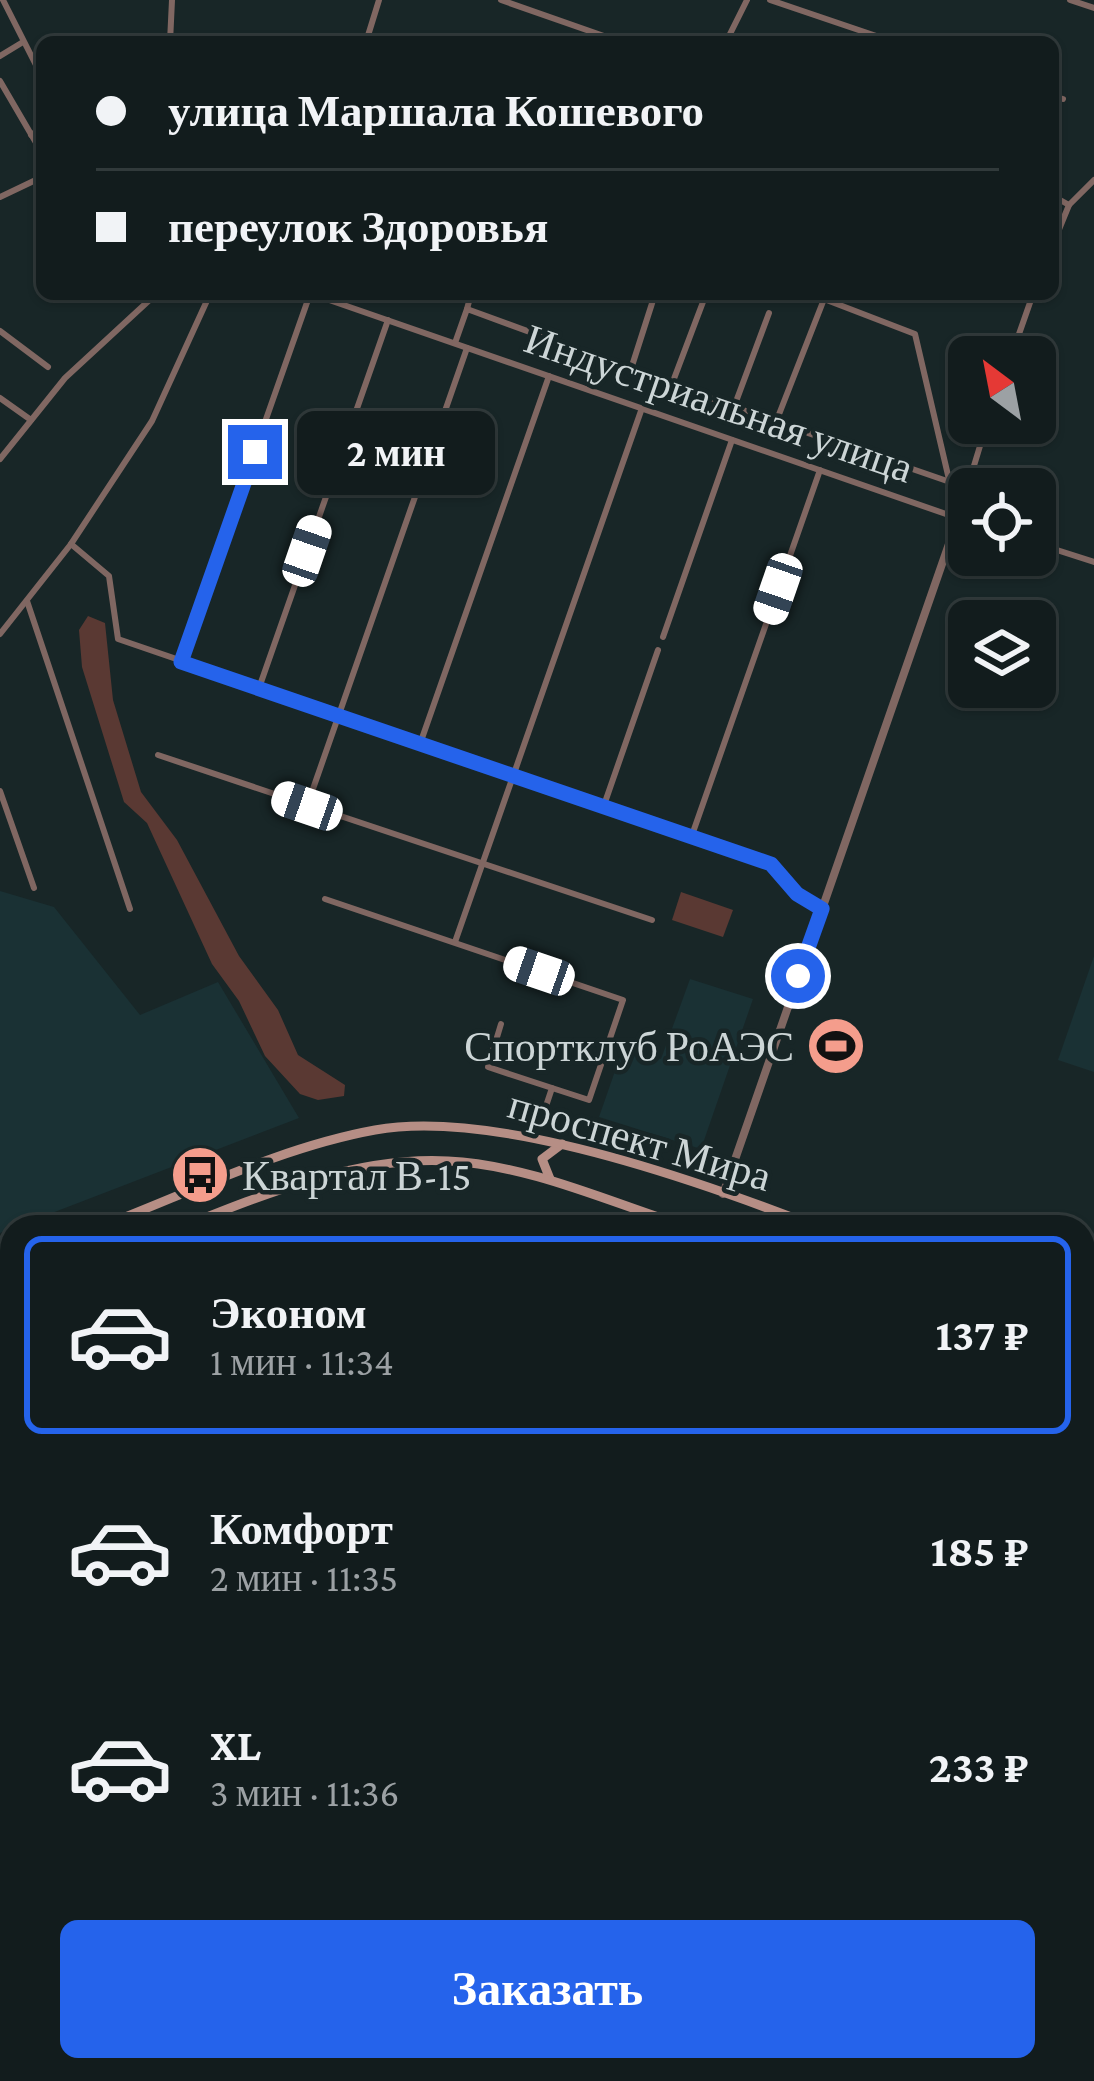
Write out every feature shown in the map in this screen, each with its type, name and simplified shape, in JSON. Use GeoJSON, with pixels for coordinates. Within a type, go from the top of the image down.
{"type":"FeatureCollection","features":[{"type":"Feature","properties":{"kind":"main road","name":"проспект Мира"},"geometry":{"type":"LineString","coordinates":[[131,1215],[304,1149],[378,1130],[469,1127],[562,1144],[780,1215]]}},
{"type":"Feature","properties":{"kind":"main road"},"geometry":{"type":"LineString","coordinates":[[553,1183],[542,1171],[542,1159],[562,1144]]}},
{"type":"Feature","properties":{"kind":"main road","name":"проспект Мира"},"geometry":{"type":"LineString","coordinates":[[215,1215],[310,1181],[381,1164],[451,1161],[553,1183],[651,1215]]}},
{"type":"Feature","properties":{"kind":"street"},"geometry":{"type":"LineString","coordinates":[[170,36],[172,0]]}},
{"type":"Feature","properties":{"kind":"street"},"geometry":{"type":"LineString","coordinates":[[368,36],[379,0]]}},
{"type":"Feature","properties":{"kind":"street"},"geometry":{"type":"LineString","coordinates":[[501,0],[604,36]]}},
{"type":"Feature","properties":{"kind":"street"},"geometry":{"type":"LineString","coordinates":[[729,36],[748,0]]}},
{"type":"Feature","properties":{"kind":"street"},"geometry":{"type":"LineString","coordinates":[[770,0],[876,36]]}},
{"type":"Feature","properties":{"kind":"street"},"geometry":{"type":"LineString","coordinates":[[1070,0],[1094,8]]}},
{"type":"Feature","properties":{"kind":"street"},"geometry":{"type":"LineString","coordinates":[[7,1],[36,65]]}},
{"type":"Feature","properties":{"kind":"street"},"geometry":{"type":"LineString","coordinates":[[0,56],[24,41]]}},
{"type":"Feature","properties":{"kind":"street"},"geometry":{"type":"LineString","coordinates":[[0,81],[36,142]]}},
{"type":"Feature","properties":{"kind":"street"},"geometry":{"type":"LineString","coordinates":[[1059,98],[1063,99]]}},
{"type":"Feature","properties":{"kind":"street"},"geometry":{"type":"LineString","coordinates":[[32,135],[36,132]]}},
{"type":"Feature","properties":{"kind":"street"},"geometry":{"type":"LineString","coordinates":[[2,196],[36,180]]}},
{"type":"Feature","properties":{"kind":"street"},"geometry":{"type":"LineString","coordinates":[[1059,229],[1069,205],[1094,180]]}},
{"type":"Feature","properties":{"kind":"street"},"geometry":{"type":"LineString","coordinates":[[1059,199],[1069,205]]}},
{"type":"Feature","properties":{"kind":"street"},"geometry":{"type":"LineString","coordinates":[[0,460],[65,378],[149,300]]}},
{"type":"Feature","properties":{"kind":"street"},"geometry":{"type":"LineString","coordinates":[[0,634],[71,544],[152,421],[208,300]]}},
{"type":"Feature","properties":{"kind":"street"},"geometry":{"type":"LineString","coordinates":[[181,662],[309,300]]}},
{"type":"Feature","properties":{"kind":"street","name":"Индустриальная улица"},"geometry":{"type":"LineString","coordinates":[[329,300],[948,515]]}},
{"type":"Feature","properties":{"kind":"street"},"geometry":{"type":"LineString","coordinates":[[455,344],[469,300]]}},
{"type":"Feature","properties":{"kind":"street"},"geometry":{"type":"LineString","coordinates":[[632,369],[653,300]]}},
{"type":"Feature","properties":{"kind":"street"},"geometry":{"type":"LineString","coordinates":[[672,384],[704,300]]}},
{"type":"Feature","properties":{"kind":"street"},"geometry":{"type":"LineString","coordinates":[[776,422],[824,300]]}},
{"type":"Feature","properties":{"kind":"street"},"geometry":{"type":"LineString","coordinates":[[835,300],[915,334],[948,474]]}},
{"type":"Feature","properties":{"kind":"street"},"geometry":{"type":"LineString","coordinates":[[1019,336],[1032,300]]}},
{"type":"Feature","properties":{"kind":"street"},"geometry":{"type":"LineString","coordinates":[[467,309],[948,481]]}},
{"type":"Feature","properties":{"kind":"street"},"geometry":{"type":"LineString","coordinates":[[734,407],[769,314]]}},
{"type":"Feature","properties":{"kind":"street"},"geometry":{"type":"LineString","coordinates":[[259,688],[388,320]]}},
{"type":"Feature","properties":{"kind":"street"},"geometry":{"type":"LineString","coordinates":[[0,332],[48,367]]}},
{"type":"Feature","properties":{"kind":"street"},"geometry":{"type":"LineString","coordinates":[[307,806],[467,347]]}},
{"type":"Feature","properties":{"kind":"street"},"geometry":{"type":"LineString","coordinates":[[420,744],[549,376]]}},
{"type":"Feature","properties":{"kind":"street"},"geometry":{"type":"LineString","coordinates":[[0,398],[31,420]]}},
{"type":"Feature","properties":{"kind":"street"},"geometry":{"type":"LineString","coordinates":[[455,942],[642,409]]}},
{"type":"Feature","properties":{"kind":"street"},"geometry":{"type":"LineString","coordinates":[[663,638],[732,440]]}},
{"type":"Feature","properties":{"kind":"street"},"geometry":{"type":"LineString","coordinates":[[691,838],[820,470]]}},
{"type":"Feature","properties":{"kind":"street"},"geometry":{"type":"LineString","coordinates":[[722,1194],[948,541]]}},
{"type":"Feature","properties":{"kind":"street"},"geometry":{"type":"LineString","coordinates":[[71,544],[109,576],[118,639],[771,864],[797,894],[821,908]]}},
{"type":"Feature","properties":{"kind":"street"},"geometry":{"type":"LineString","coordinates":[[1056,550],[1094,562]]}},
{"type":"Feature","properties":{"kind":"street"},"geometry":{"type":"LineString","coordinates":[[27,601],[130,909]]}},
{"type":"Feature","properties":{"kind":"street"},"geometry":{"type":"LineString","coordinates":[[603,808],[658,650]]}},
{"type":"Feature","properties":{"kind":"street"},"geometry":{"type":"LineString","coordinates":[[158,755],[652,920]]}},
{"type":"Feature","properties":{"kind":"street"},"geometry":{"type":"LineString","coordinates":[[0,791],[34,888]]}},
{"type":"Feature","properties":{"kind":"street"},"geometry":{"type":"LineString","coordinates":[[326,899],[623,1000],[589,1100],[488,1066],[501,1024]]}},
{"type":"Feature","properties":{"kind":"street"},"geometry":{"type":"LineString","coordinates":[[552,1088],[546,1106],[553,1125]]}},
{"type":"Feature","properties":{"kind":"shaded area"},"geometry":{"type":"Polygon","coordinates":[[[88,616],[105,623],[113,700],[141,792],[177,840],[239,956],[278,1010],[298,1055],[345,1085],[344,1096],[318,1100],[300,1094],[265,1056],[239,1001],[212,964],[147,823],[124,802],[82,667],[79,630],[88,616]]]}},
{"type":"Feature","properties":{"kind":"shaded area"},"geometry":{"type":"Polygon","coordinates":[[[0,891],[54,907],[140,1015],[218,982],[299,1118],[47,1215],[0,1215],[0,891]]]}},
{"type":"Feature","properties":{"kind":"shaded area"},"geometry":{"type":"Polygon","coordinates":[[[681,892],[733,910],[723,937],[672,920],[681,892]]]}},
{"type":"Feature","properties":{"kind":"shaded area"},"geometry":{"type":"Polygon","coordinates":[[[1094,956],[1094,1072],[1058,1060],[1094,956]]]}},
{"type":"Feature","properties":{"kind":"shaded area"},"geometry":{"type":"Polygon","coordinates":[[[690,979],[753,999],[701,1149],[599,1117],[623,1048],[661,1059],[690,979]]]}},
{"type":"Feature","properties":{"kind":"place","name":"Спортклуб РоАЭС"},"geometry":{"type":"Point","coordinates":[836,1046]}},
{"type":"Feature","properties":{"kind":"place","name":"Квартал В-15"},"geometry":{"type":"Point","coordinates":[200,1175]}},
{"type":"Feature","properties":{"kind":"route"},"geometry":{"type":"LineString","coordinates":[[255,452],[181,662],[771,864],[797,894],[822,909],[798,976]]}}]}
